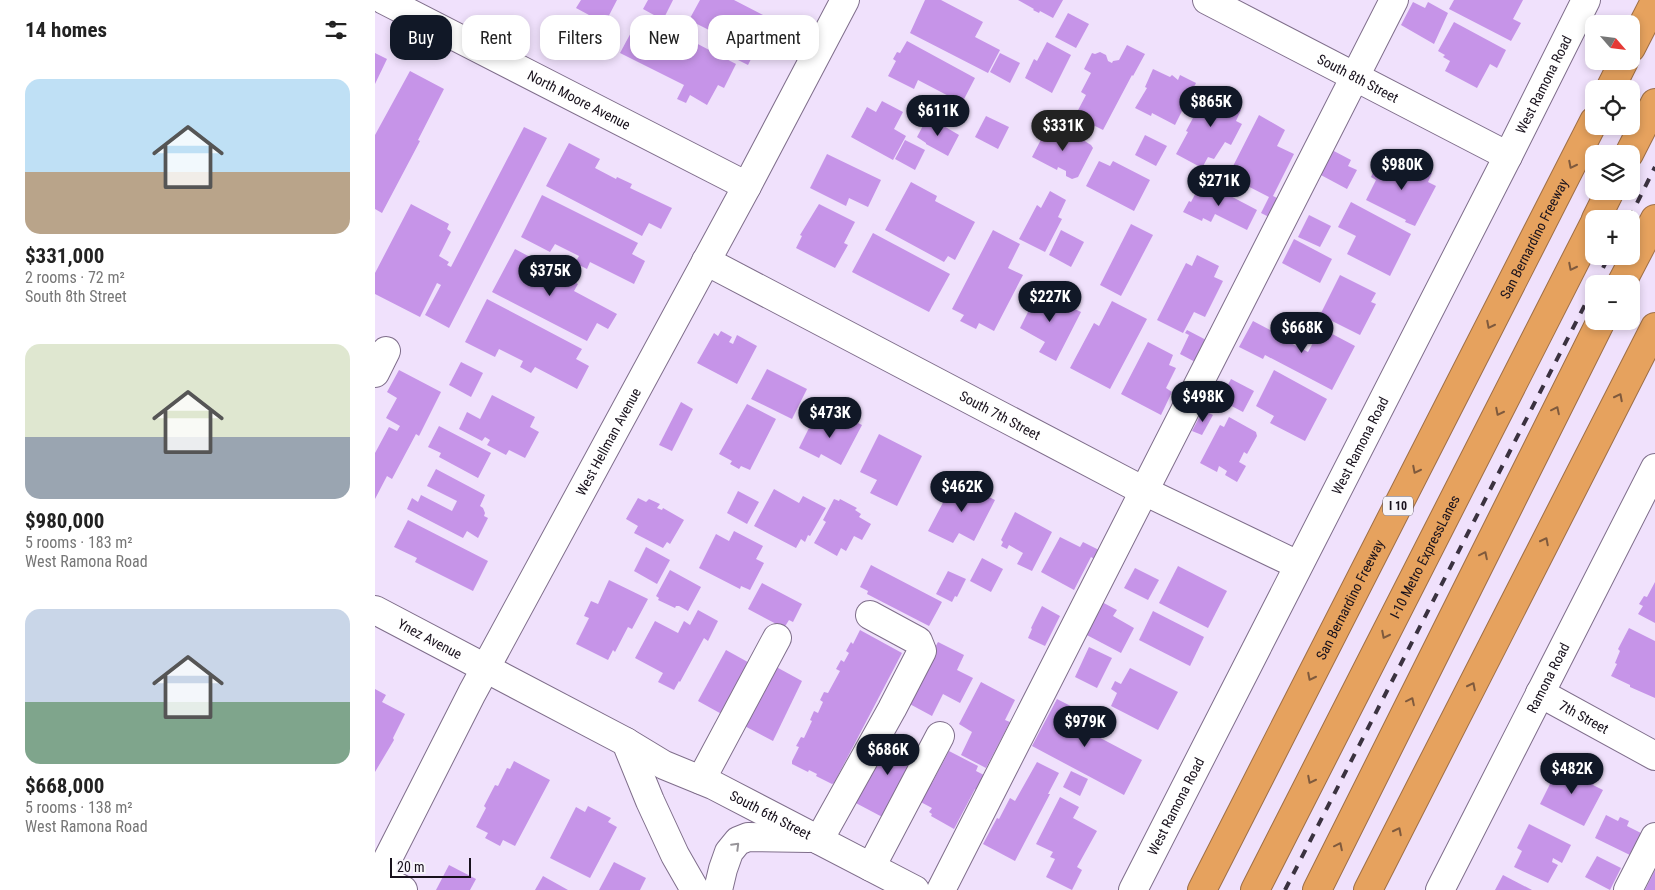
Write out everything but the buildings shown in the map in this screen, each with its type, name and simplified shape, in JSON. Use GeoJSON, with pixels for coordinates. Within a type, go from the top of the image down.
{"type":"FeatureCollection","features":[{"type":"Feature","properties":{"kind":"highway"},"geometry":{"type":"LineString","coordinates":[[1640,30],[1655,1]]}},
{"type":"Feature","properties":{"kind":"highway"},"geometry":{"type":"LineString","coordinates":[[1634,145],[1655,103]]}},
{"type":"Feature","properties":{"kind":"highway","name":"San Bernardino Freeway"},"geometry":{"type":"LineString","coordinates":[[1202,890],[1587,135]]}},
{"type":"Feature","properties":{"kind":"highway"},"geometry":{"type":"LineString","coordinates":[[1626,275],[1655,219]]}},
{"type":"Feature","properties":{"kind":"highway","name":"I-10 Metro ExpressLanes"},"geometry":{"type":"LineString","coordinates":[[1255,890],[1585,242]]}},
{"type":"Feature","properties":{"kind":"highway"},"geometry":{"type":"LineString","coordinates":[[1368,890],[1655,326]]}},
{"type":"Feature","properties":{"kind":"highway"},"geometry":{"type":"LineString","coordinates":[[1317,890],[1597,330]]}},
{"type":"Feature","properties":{"kind":"street","name":"North Moore Avenue"},"geometry":{"type":"LineString","coordinates":[[384,0],[747,186]]}},
{"type":"Feature","properties":{"kind":"street","name":"West Hellman Avenue"},"geometry":{"type":"LineString","coordinates":[[377,881],[486,667],[747,186],[845,0]]}},
{"type":"Feature","properties":{"kind":"street","name":"South 8th Street"},"geometry":{"type":"LineString","coordinates":[[1207,0],[1508,156]]}},
{"type":"Feature","properties":{"kind":"street"},"geometry":{"type":"LineString","coordinates":[[941,890],[1394,0]]}},
{"type":"Feature","properties":{"kind":"street","name":"West Ramona Road"},"geometry":{"type":"LineString","coordinates":[[1133,890],[1508,156],[1585,0]]}},
{"type":"Feature","properties":{"kind":"street","name":"South 7th Street"},"geometry":{"type":"LineString","coordinates":[[706,261],[1144,491],[1298,565]]}},
{"type":"Feature","properties":{"kind":"street","name":"Ramona Road"},"geometry":{"type":"LineString","coordinates":[[1441,890],[1540,693],[1648,499],[1655,468]]}},
{"type":"Feature","properties":{"kind":"street","name":"Ynez Avenue"},"geometry":{"type":"LineString","coordinates":[[375,610],[486,667]]}},
{"type":"Feature","properties":{"kind":"street"},"geometry":{"type":"LineString","coordinates":[[718,890],[729,852],[738,841],[748,837],[817,839],[892,709],[922,651],[919,641],[870,615]]}},
{"type":"Feature","properties":{"kind":"street"},"geometry":{"type":"LineString","coordinates":[[701,780],[777,638]]}},
{"type":"Feature","properties":{"kind":"street","name":"South 6th Street"},"geometry":{"type":"LineString","coordinates":[[486,667],[626,742],[664,765],[701,780],[915,890]]}},
{"type":"Feature","properties":{"kind":"street","name":"7th Street"},"geometry":{"type":"LineString","coordinates":[[1540,693],[1655,756]]}},
{"type":"Feature","properties":{"kind":"street"},"geometry":{"type":"LineString","coordinates":[[871,867],[940,736]]}},
{"type":"Feature","properties":{"kind":"street"},"geometry":{"type":"LineString","coordinates":[[626,742],[650,802],[675,855],[695,890]]}},
{"type":"Feature","properties":{"kind":"street"},"geometry":{"type":"LineString","coordinates":[[1628,890],[1655,837]]}},
{"type":"Feature","properties":{"kind":"street"},"geometry":{"type":"LineString","coordinates":[[377,881],[403,890]]}},
{"type":"Feature","properties":{"kind":"railway"},"geometry":{"type":"LineString","coordinates":[[1634,210],[1655,167]]}},
{"type":"Feature","properties":{"kind":"railway"},"geometry":{"type":"LineString","coordinates":[[1600,275],[1604,265]]}},
{"type":"Feature","properties":{"kind":"railway"},"geometry":{"type":"LineString","coordinates":[[1285,890],[1585,305]]}}]}
